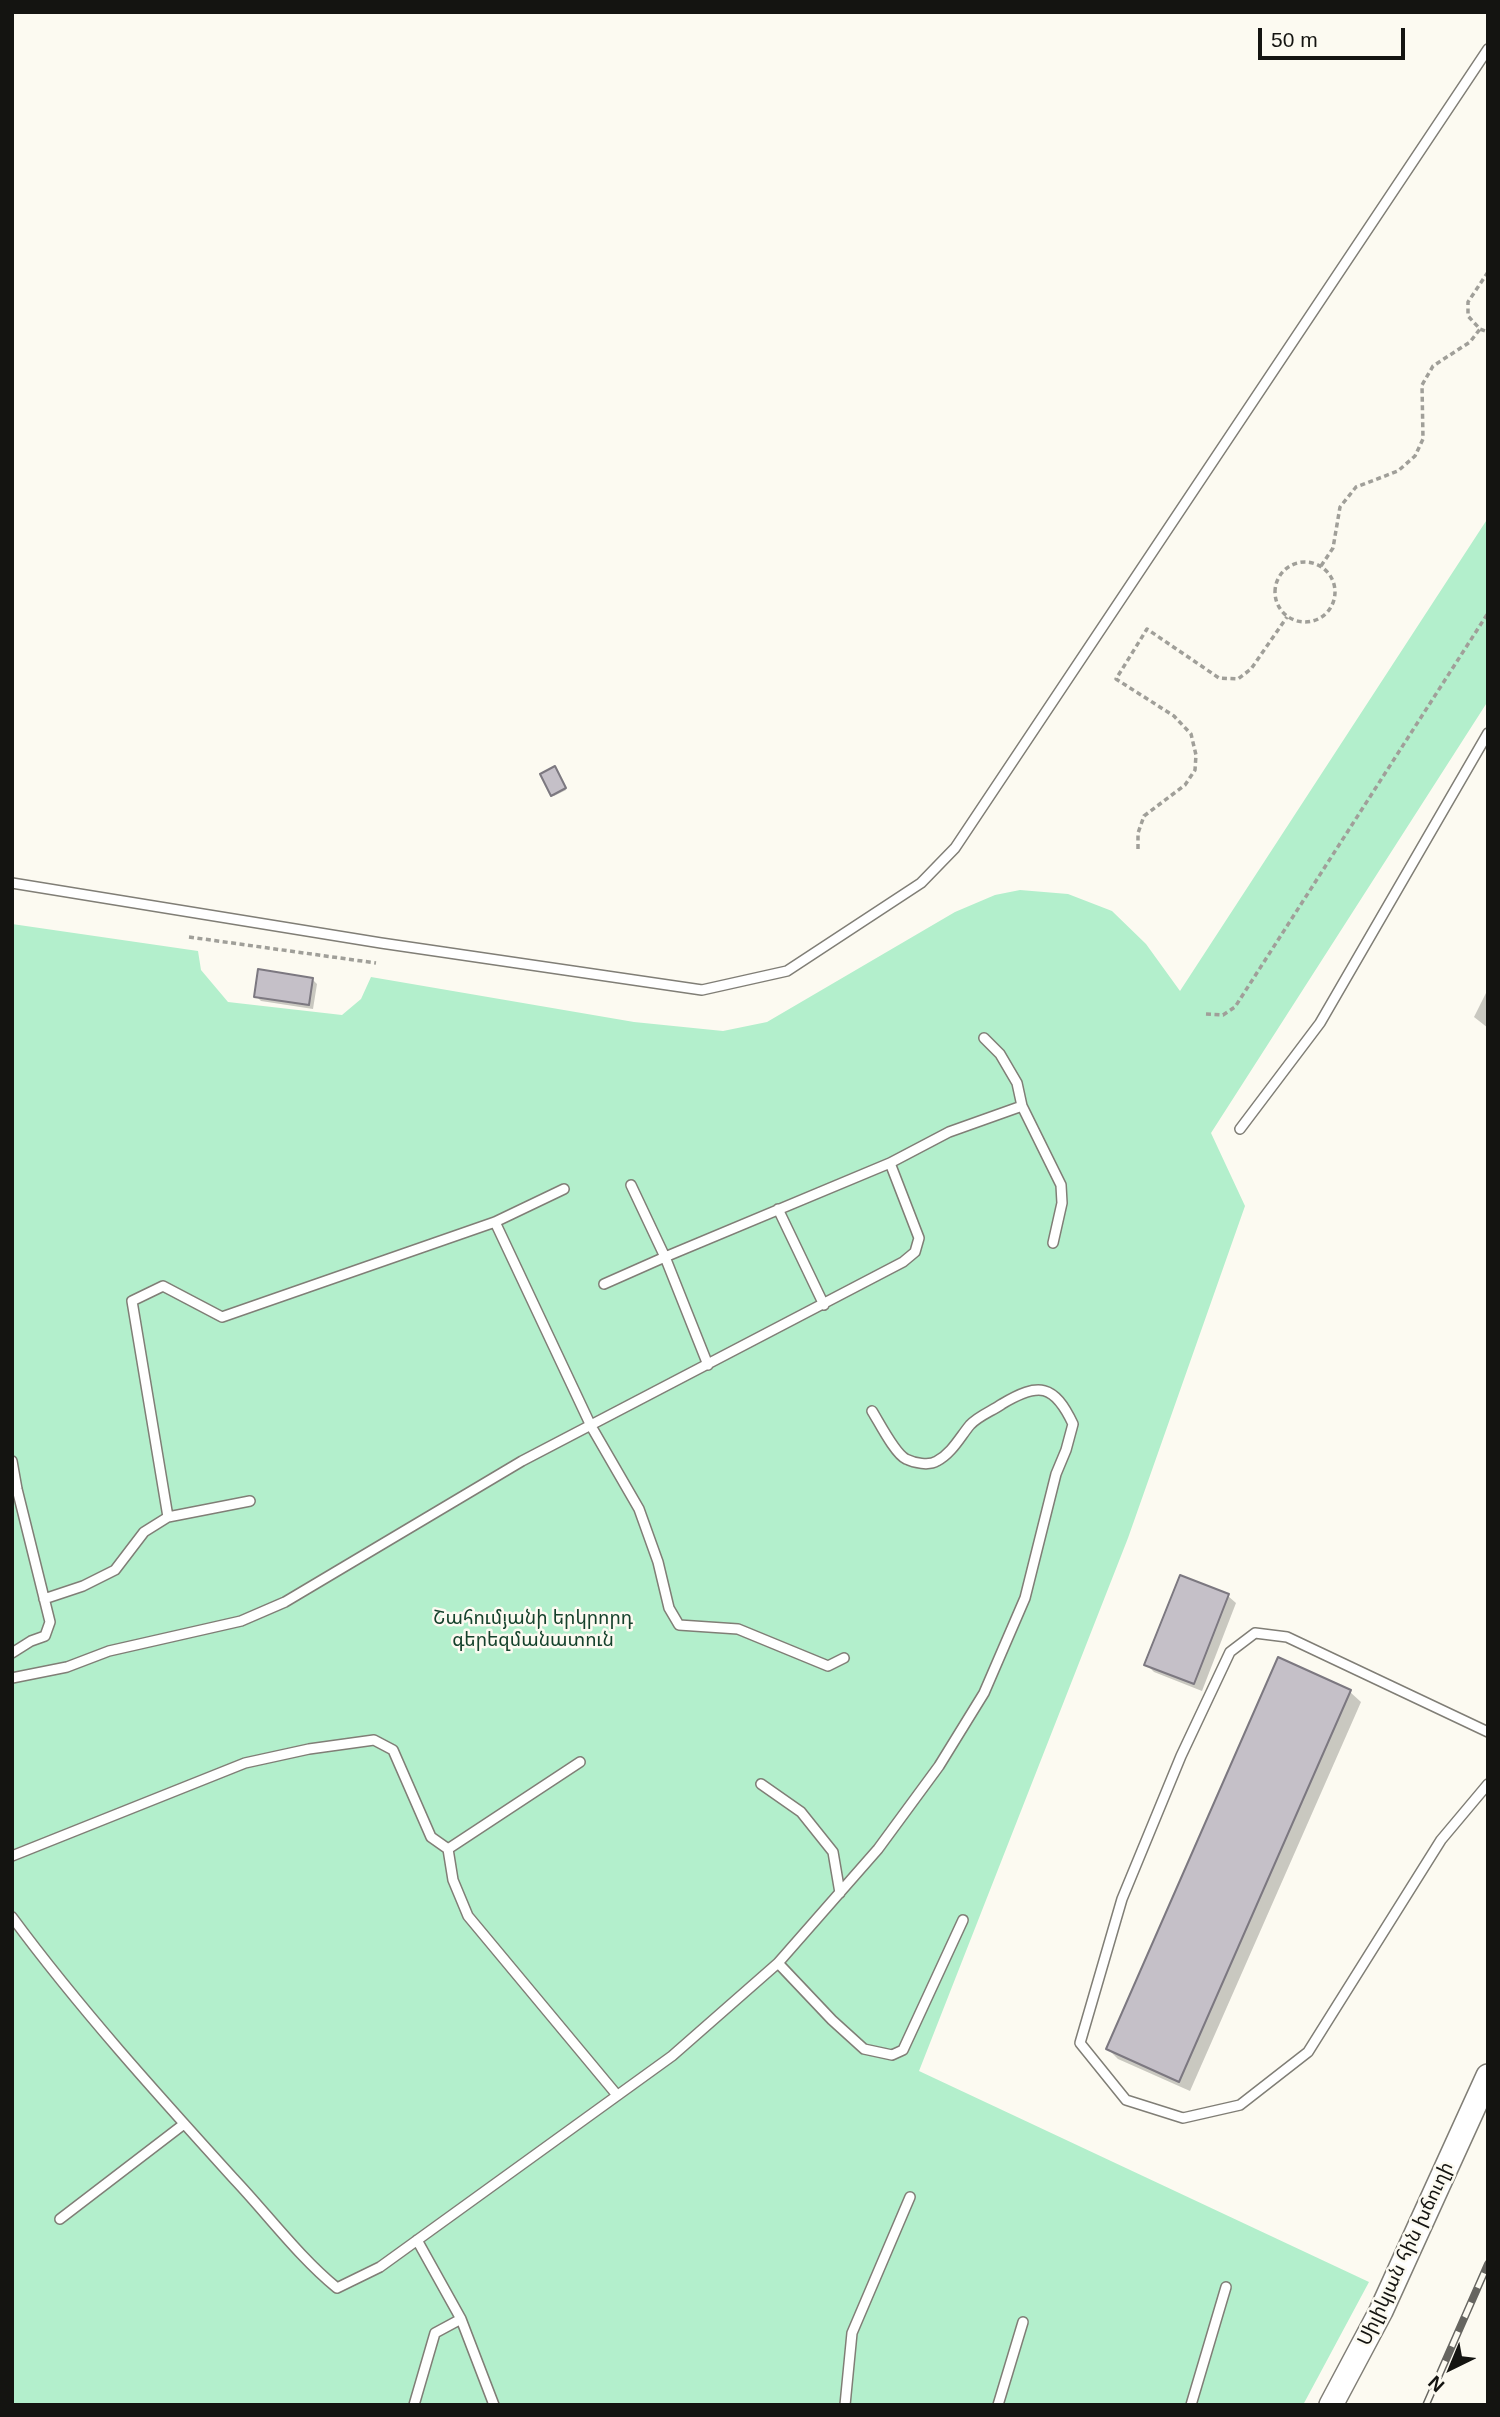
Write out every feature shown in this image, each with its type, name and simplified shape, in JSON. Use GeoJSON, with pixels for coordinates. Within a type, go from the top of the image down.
{"type":"FeatureCollection","features":[{"type":"Feature","properties":{"kind":"street","name":"Սիլիկյան հին խճուղի"},"geometry":{"type":"LineString","coordinates":[[1331,2405],[1478,2123],[1488,2076]]}},
{"type":"Feature","properties":{"kind":"lane"},"geometry":{"type":"LineString","coordinates":[[12,883],[381,943],[702,990],[787,971],[921,883],[956,848],[1488,49]]}},
{"type":"Feature","properties":{"kind":"lane"},"geometry":{"type":"LineString","coordinates":[[1240,1129],[1320,1023],[1488,733]]}},
{"type":"Feature","properties":{"kind":"lane"},"geometry":{"type":"LineString","coordinates":[[984,1038],[1000,1054],[1017,1083],[1022,1105],[1061,1185],[1062,1203],[1054,1243]]}},
{"type":"Feature","properties":{"kind":"lane"},"geometry":{"type":"LineString","coordinates":[[604,1284],[890,1163],[949,1132],[1022,1105]]}},
{"type":"Feature","properties":{"kind":"lane"},"geometry":{"type":"LineString","coordinates":[[12,1678],[67,1667],[109,1651],[241,1621],[285,1602],[522,1461],[903,1262],[915,1252],[919,1238],[890,1163]]}},
{"type":"Feature","properties":{"kind":"lane"},"geometry":{"type":"LineString","coordinates":[[631,1185],[665,1256],[708,1365]]}},
{"type":"Feature","properties":{"kind":"lane"},"geometry":{"type":"LineString","coordinates":[[168,1517],[132,1301],[163,1286],[222,1317],[495,1222],[564,1189]]}},
{"type":"Feature","properties":{"kind":"lane"},"geometry":{"type":"LineString","coordinates":[[778,1209],[824,1305]]}},
{"type":"Feature","properties":{"kind":"lane"},"geometry":{"type":"LineString","coordinates":[[495,1222],[591,1426],[639,1509],[658,1562],[669,1608],[679,1625],[738,1629],[828,1666],[844,1658]]}},
{"type":"Feature","properties":{"kind":"lane"},"geometry":{"type":"LineString","coordinates":[[12,1917],[55,1976],[313,2269],[337,2288],[380,2267],[671,2056],[778,1963],[878,1849],[923,1787],[984,1693],[1026,1598],[1053,1485],[1073,1424],[1066,1408],[1054,1394],[1039,1390],[1024,1391],[972,1423],[952,1448],[936,1462],[918,1463],[902,1458],[872,1411]]}},
{"type":"Feature","properties":{"kind":"lane"},"geometry":{"type":"LineString","coordinates":[[12,1461],[50,1622],[45,1636],[12,1653]]}},
{"type":"Feature","properties":{"kind":"lane"},"geometry":{"type":"LineString","coordinates":[[44,1599],[83,1586],[115,1570],[144,1532],[168,1517],[250,1501]]}},
{"type":"Feature","properties":{"kind":"lane"},"geometry":{"type":"LineString","coordinates":[[1488,1732],[1287,1637],[1255,1633],[1230,1652],[1181,1756],[1122,1899],[1080,2043],[1126,2100],[1183,2118],[1240,2105],[1308,2052],[1441,1840],[1488,1784]]}},
{"type":"Feature","properties":{"kind":"lane"},"geometry":{"type":"LineString","coordinates":[[12,1856],[246,1763],[309,1749],[374,1740],[393,1750],[431,1837],[447,1849],[453,1880],[468,1916],[617,2095]]}},
{"type":"Feature","properties":{"kind":"lane"},"geometry":{"type":"LineString","coordinates":[[447,1849],[580,1762]]}},
{"type":"Feature","properties":{"kind":"lane"},"geometry":{"type":"LineString","coordinates":[[761,1784],[801,1812],[833,1852],[840,1893]]}},
{"type":"Feature","properties":{"kind":"lane"},"geometry":{"type":"LineString","coordinates":[[778,1963],[832,2021],[864,2049],[892,2054],[903,2050],[963,1920]]}},
{"type":"Feature","properties":{"kind":"lane"},"geometry":{"type":"LineString","coordinates":[[60,2219],[184,2124]]}},
{"type":"Feature","properties":{"kind":"lane"},"geometry":{"type":"LineString","coordinates":[[845,2405],[852,2333],[910,2197]]}},
{"type":"Feature","properties":{"kind":"lane"},"geometry":{"type":"LineString","coordinates":[[417,2240],[461,2319],[494,2405]]}},
{"type":"Feature","properties":{"kind":"lane"},"geometry":{"type":"LineString","coordinates":[[1191,2405],[1226,2287]]}},
{"type":"Feature","properties":{"kind":"lane"},"geometry":{"type":"LineString","coordinates":[[414,2405],[435,2333],[461,2319]]}},
{"type":"Feature","properties":{"kind":"lane"},"geometry":{"type":"LineString","coordinates":[[998,2405],[1023,2322]]}},
{"type":"Feature","properties":{"kind":"path"},"geometry":{"type":"LineString","coordinates":[[1488,272],[1468,302],[1468,316],[1480,329],[1488,332]]}},
{"type":"Feature","properties":{"kind":"path"},"geometry":{"type":"LineString","coordinates":[[1321,566],[1333,548],[1340,507],[1356,487],[1398,471],[1415,456],[1423,439],[1422,386],[1433,366],[1470,342],[1480,329]]}},
{"type":"Feature","properties":{"kind":"path"},"geometry":{"type":"LineString","coordinates":[[1301,562],[1321,566],[1333,581],[1334,600],[1330,609],[1324,616],[1306,623],[1287,617],[1280,610],[1274,590],[1282,571],[1301,562]]}},
{"type":"Feature","properties":{"kind":"path"},"geometry":{"type":"LineString","coordinates":[[1206,1014],[1223,1015],[1235,1007],[1488,613]]}},
{"type":"Feature","properties":{"kind":"path"},"geometry":{"type":"LineString","coordinates":[[1138,849],[1138,833],[1144,816],[1185,785],[1195,770],[1196,755],[1191,734],[1174,716],[1116,679],[1147,629],[1219,678],[1238,679],[1251,669],[1287,617]]}},
{"type":"Feature","properties":{"kind":"path"},"geometry":{"type":"LineString","coordinates":[[189,937],[376,963]]}},
{"type":"Feature","properties":{"kind":"green space","name":"Շահումյանի երկրորդ գերեզմանատուն"},"geometry":{"type":"Polygon","coordinates":[[[1488,518],[1488,701],[1211,1133],[1245,1206],[1128,1538],[919,2071],[1369,2282],[1303,2405],[12,2405],[12,924],[198,951],[201,970],[228,1002],[342,1015],[361,999],[371,977],[634,1022],[723,1031],[767,1022],[955,912],[995,895],[1020,890],[1068,894],[1112,911],[1146,944],[1180,991],[1488,518]]]}},
{"type":"Feature","properties":{"kind":"building"},"geometry":{"type":"Polygon","coordinates":[[[555,766],[566,788],[551,796],[540,774],[555,766]]]}},
{"type":"Feature","properties":{"kind":"building"},"geometry":{"type":"Polygon","coordinates":[[[258,969],[313,978],[309,1005],[254,997],[258,969]]]}},
{"type":"Feature","properties":{"kind":"building"},"geometry":{"type":"Polygon","coordinates":[[[1180,1575],[1229,1594],[1194,1684],[1144,1665],[1180,1575]]]}},
{"type":"Feature","properties":{"kind":"building"},"geometry":{"type":"Polygon","coordinates":[[[1278,1657],[1351,1690],[1179,2082],[1106,2049],[1278,1657]]]}},
{"type":"Feature","properties":{"kind":"railway"},"geometry":{"type":"LineString","coordinates":[[1426,2405],[1488,2264]]}}]}
